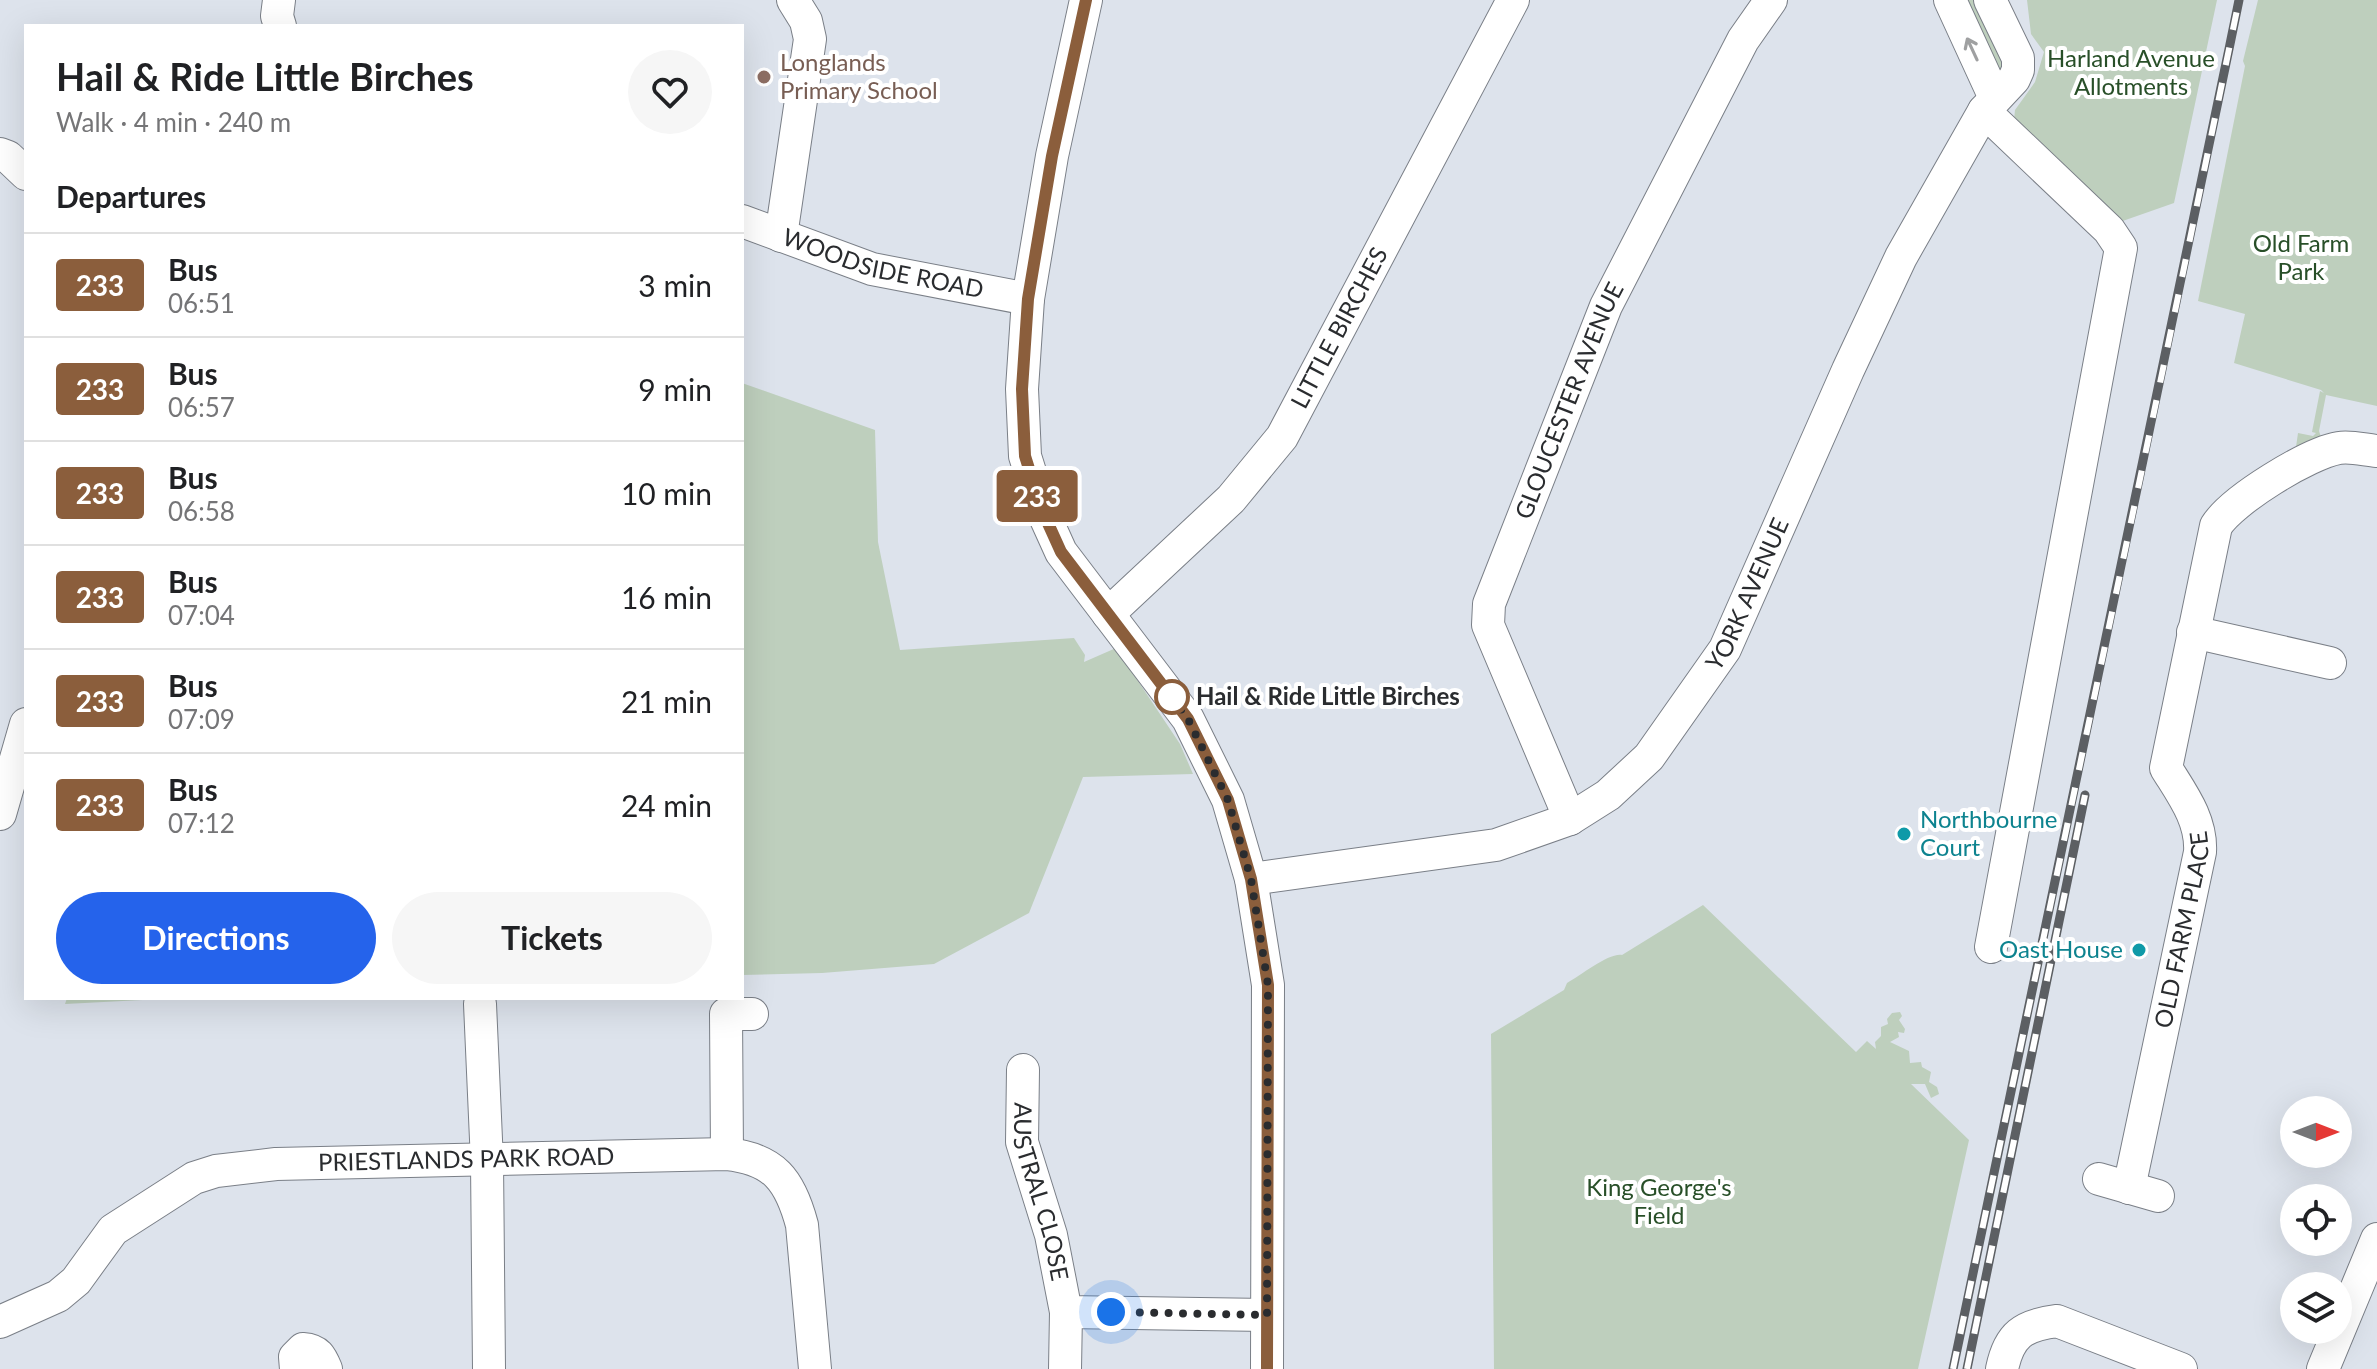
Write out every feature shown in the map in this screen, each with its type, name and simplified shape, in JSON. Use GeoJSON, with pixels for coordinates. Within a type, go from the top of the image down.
{"type":"FeatureCollection","features":[{"type":"Feature","properties":{"kind":"street"},"geometry":{"type":"LineString","coordinates":[[279,0],[279,24]]}},
{"type":"Feature","properties":{"kind":"street"},"geometry":{"type":"LineString","coordinates":[[781,236],[810,39],[806,21],[793,0]]}},
{"type":"Feature","properties":{"kind":"street"},"geometry":{"type":"LineString","coordinates":[[1086,0],[1052,156],[1028,299],[1022,389],[1025,456],[1042,510],[1061,552],[1188,719],[1228,800],[1251,879],[1268,985],[1267,1369]]}},
{"type":"Feature","properties":{"kind":"street","name":"LITTLE BIRCHES"},"geometry":{"type":"LineString","coordinates":[[1108,614],[1231,499],[1282,437],[1513,0]]}},
{"type":"Feature","properties":{"kind":"street","name":"GLOUCESTER AVENUE"},"geometry":{"type":"LineString","coordinates":[[1570,819],[1488,625],[1489,604],[1606,306],[1743,40],[1771,0]]}},
{"type":"Feature","properties":{"kind":"street"},"geometry":{"type":"LineString","coordinates":[[1950,0],[1989,104],[2109,230],[2121,248],[1991,947]]}},
{"type":"Feature","properties":{"kind":"street","name":"YORK AVENUE"},"geometry":{"type":"LineString","coordinates":[[1251,879],[1496,845],[1570,819],[1608,795],[1649,757],[1725,649],[1901,257],[1989,104],[2014,79],[2018,58],[1990,0]]}},
{"type":"Feature","properties":{"kind":"street"},"geometry":{"type":"LineString","coordinates":[[0,154],[8,157],[24,172]]}},
{"type":"Feature","properties":{"kind":"street","name":"WOODSIDE ROAD"},"geometry":{"type":"LineString","coordinates":[[744,222],[872,269],[1028,299]]}},
{"type":"Feature","properties":{"kind":"street","name":"OLD FARM PLACE"},"geometry":{"type":"LineString","coordinates":[[2129,1188],[2200,852],[2201,839],[2191,808],[2166,768],[2216,526],[2234,505],[2315,456],[2338,448],[2377,451]]}},
{"type":"Feature","properties":{"kind":"street"},"geometry":{"type":"LineString","coordinates":[[2193,632],[2330,663]]}},
{"type":"Feature","properties":{"kind":"street"},"geometry":{"type":"LineString","coordinates":[[0,814],[24,731]]}},
{"type":"Feature","properties":{"kind":"street"},"geometry":{"type":"LineString","coordinates":[[480,1004],[487,1162],[489,1369]]}},
{"type":"Feature","properties":{"kind":"street"},"geometry":{"type":"LineString","coordinates":[[727,1154],[726,1014],[752,1014]]}},
{"type":"Feature","properties":{"kind":"street","name":"AUSTRAL CLOSE"},"geometry":{"type":"LineString","coordinates":[[1023,1070],[1022,1142],[1051,1235],[1066,1312],[1065,1369]]}},
{"type":"Feature","properties":{"kind":"street","name":"PRIESTLANDS PARK ROAD"},"geometry":{"type":"LineString","coordinates":[[0,1322],[58,1296],[76,1281],[113,1230],[194,1178],[216,1171],[276,1164],[487,1162],[727,1154],[754,1159],[774,1170],[796,1202],[802,1225],[815,1369]]}},
{"type":"Feature","properties":{"kind":"street"},"geometry":{"type":"LineString","coordinates":[[2323,1369],[2377,1239]]}},
{"type":"Feature","properties":{"kind":"street","name":"AUSTRAL CLOSE"},"geometry":{"type":"LineString","coordinates":[[1066,1312],[1267,1315]]}},
{"type":"Feature","properties":{"kind":"street"},"geometry":{"type":"LineString","coordinates":[[2002,1369],[2006,1348],[2020,1333],[2035,1324],[2057,1321],[2181,1369]]}},
{"type":"Feature","properties":{"kind":"street"},"geometry":{"type":"LineString","coordinates":[[296,1369],[295,1357],[303,1349],[320,1355],[326,1369]]}},
{"type":"Feature","properties":{"kind":"green space"},"geometry":{"type":"Polygon","coordinates":[[[1960,0],[1974,0],[2003,62],[2000,72],[1960,0]]]}},
{"type":"Feature","properties":{"kind":"green space","name":"Harland Avenue Allotments"},"geometry":{"type":"Polygon","coordinates":[[[2027,0],[2217,0],[2174,203],[2117,223],[2014,120],[2015,110],[2035,82],[2044,52],[2031,34],[2027,0]]]}},
{"type":"Feature","properties":{"kind":"green space","name":"Old Farm Park"},"geometry":{"type":"Polygon","coordinates":[[[2258,0],[2377,0],[2377,406],[2326,395],[2319,431],[2321,437],[2299,448],[2296,447],[2298,433],[2313,436],[2316,433],[2312,432],[2320,391],[2324,393],[2321,390],[2234,363],[2245,314],[2198,301],[2245,66],[2243,61],[2258,0]]]}},
{"type":"Feature","properties":{"kind":"green space"},"geometry":{"type":"Polygon","coordinates":[[[744,384],[875,430],[878,542],[900,650],[1074,638],[1085,655],[1084,662],[1116,648],[1180,744],[1193,774],[1083,777],[1029,913],[934,964],[822,973],[744,975],[744,384]]]}},
{"type":"Feature","properties":{"kind":"green space","name":"King George's Field"},"geometry":{"type":"Polygon","coordinates":[[[1703,905],[1856,1052],[1867,1041],[1876,1049],[1875,1042],[1881,1036],[1881,1027],[1888,1024],[1887,1019],[1892,1013],[1900,1012],[1902,1016],[1899,1020],[1904,1033],[1898,1032],[1899,1037],[1890,1042],[1909,1051],[1910,1063],[1921,1062],[1922,1067],[1931,1072],[1929,1082],[1937,1087],[1939,1094],[1931,1098],[1925,1084],[1911,1084],[1969,1140],[1918,1369],[1494,1369],[1491,1034],[1564,990],[1567,983],[1595,965],[1622,955],[1703,905]]]}},
{"type":"Feature","properties":{"kind":"green space"},"geometry":{"type":"Polygon","coordinates":[[[66,1000],[142,1000],[65,1004],[66,1000]]]}},
{"type":"Feature","properties":{"kind":"railway"},"geometry":{"type":"LineString","coordinates":[[1953,1369],[2239,0]]}},
{"type":"Feature","properties":{"kind":"railway"},"geometry":{"type":"LineString","coordinates":[[1967,1369],[2085,795]]}},
{"type":"Feature","properties":{"kind":"bus line","name":"233"},"geometry":{"type":"LineString","coordinates":[[1086,0],[1052,156],[1028,299],[1022,389],[1025,456],[1042,510],[1061,552],[1188,719],[1228,800],[1251,879],[1268,985],[1267,1369]]}},
{"type":"Feature","properties":{"kind":"place","name":"Longlands Primary School"},"geometry":{"type":"Point","coordinates":[764,77]}},
{"type":"Feature","properties":{"kind":"place","name":"Hail & Ride Little Birches"},"geometry":{"type":"Point","coordinates":[1172,697]}},
{"type":"Feature","properties":{"kind":"place","name":"Northbourne Court"},"geometry":{"type":"Point","coordinates":[1904,834]}},
{"type":"Feature","properties":{"kind":"place","name":"Oast House"},"geometry":{"type":"Point","coordinates":[2139,950]}},
{"type":"Feature","properties":{"kind":"route"},"geometry":{"type":"LineString","coordinates":[[1111,1312],[1267,1315],[1268,985],[1251,879],[1228,800],[1188,719],[1172,697]]}}]}
